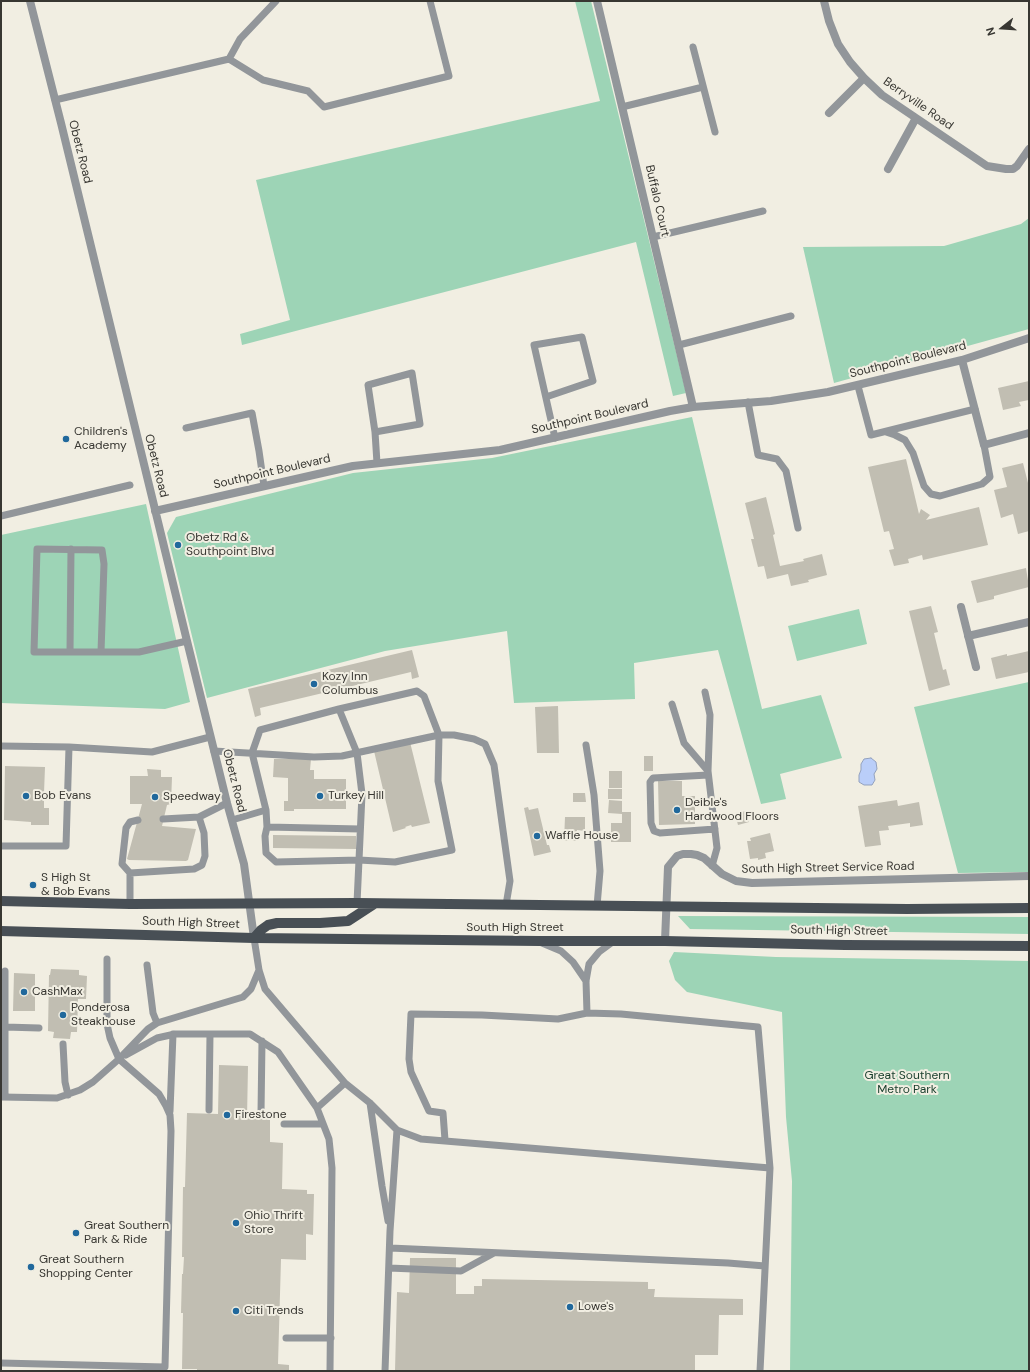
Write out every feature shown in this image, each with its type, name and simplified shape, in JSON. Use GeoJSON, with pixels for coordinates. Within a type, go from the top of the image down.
{"type":"FeatureCollection","features":[{"type":"Feature","properties":{"kind":"main road","name":"South High Street"},"geometry":{"type":"LineString","coordinates":[[1,901],[249,905],[356,903],[899,909],[1029,908]]}},
{"type":"Feature","properties":{"kind":"main road"},"geometry":{"type":"LineString","coordinates":[[254,938],[268,925],[277,923],[320,923],[348,921],[374,904]]}},
{"type":"Feature","properties":{"kind":"main road","name":"South High Street"},"geometry":{"type":"LineString","coordinates":[[1,931],[254,938],[665,941],[845,945],[1029,946]]}},
{"type":"Feature","properties":{"kind":"street","name":"Obetz Road"},"geometry":{"type":"LineString","coordinates":[[30,1],[186,641],[244,864],[254,938]]}},
{"type":"Feature","properties":{"kind":"street","name":"Buffalo Court"},"geometry":{"type":"LineString","coordinates":[[597,1],[693,407]]}},
{"type":"Feature","properties":{"kind":"street","name":"Berryville Road"},"geometry":{"type":"LineString","coordinates":[[824,1],[829,21],[838,44],[850,62],[882,95],[986,166],[1013,169],[1017,166],[1029,149]]}},
{"type":"Feature","properties":{"kind":"street"},"geometry":{"type":"LineString","coordinates":[[829,112],[864,78]]}},
{"type":"Feature","properties":{"kind":"street"},"geometry":{"type":"LineString","coordinates":[[888,169],[916,118]]}},
{"type":"Feature","properties":{"kind":"street","name":"Southpoint Boulevard"},"geometry":{"type":"LineString","coordinates":[[154,511],[353,466],[500,450],[670,411],[693,407],[771,401],[828,392],[962,360],[1029,338]]}},
{"type":"Feature","properties":{"kind":"street"},"geometry":{"type":"LineString","coordinates":[[962,360],[984,445],[1029,433]]}},
{"type":"Feature","properties":{"kind":"street"},"geometry":{"type":"LineString","coordinates":[[961,607],[976,667]]}},
{"type":"Feature","properties":{"kind":"street"},"geometry":{"type":"LineString","coordinates":[[968,636],[1029,622]]}},
{"type":"Feature","properties":{"kind":"street","name":"South High Street Service Road"},"geometry":{"type":"LineString","coordinates":[[665,941],[668,867],[674,858],[684,854],[698,855],[704,858],[722,874],[736,881],[752,883],[1029,876]]}},
{"type":"Feature","properties":{"kind":"lane"},"geometry":{"type":"LineString","coordinates":[[229,59],[240,39],[276,1]]}},
{"type":"Feature","properties":{"kind":"lane"},"geometry":{"type":"LineString","coordinates":[[55,100],[229,59],[263,80],[308,91],[324,107],[449,76],[430,1]]}},
{"type":"Feature","properties":{"kind":"lane"},"geometry":{"type":"LineString","coordinates":[[693,47],[715,132]]}},
{"type":"Feature","properties":{"kind":"lane"},"geometry":{"type":"LineString","coordinates":[[622,107],[703,87]]}},
{"type":"Feature","properties":{"kind":"lane"},"geometry":{"type":"LineString","coordinates":[[653,238],[763,211]]}},
{"type":"Feature","properties":{"kind":"lane"},"geometry":{"type":"LineString","coordinates":[[679,345],[791,316]]}},
{"type":"Feature","properties":{"kind":"lane"},"geometry":{"type":"LineString","coordinates":[[546,397],[593,381],[582,337],[534,345],[555,438]]}},
{"type":"Feature","properties":{"kind":"lane"},"geometry":{"type":"LineString","coordinates":[[375,432],[420,424],[412,373],[368,385],[375,432],[377,463]]}},
{"type":"Feature","properties":{"kind":"lane"},"geometry":{"type":"LineString","coordinates":[[858,386],[871,436],[975,409]]}},
{"type":"Feature","properties":{"kind":"lane"},"geometry":{"type":"LineString","coordinates":[[748,402],[758,455],[777,459],[786,471],[798,528]]}},
{"type":"Feature","properties":{"kind":"lane"},"geometry":{"type":"LineString","coordinates":[[186,428],[252,413],[264,486]]}},
{"type":"Feature","properties":{"kind":"lane"},"geometry":{"type":"LineString","coordinates":[[886,432],[905,440],[913,453],[924,486],[931,494],[940,496],[982,484],[990,477],[984,445]]}},
{"type":"Feature","properties":{"kind":"lane"},"geometry":{"type":"LineString","coordinates":[[1,516],[130,485]]}},
{"type":"Feature","properties":{"kind":"lane"},"geometry":{"type":"LineString","coordinates":[[101,652],[104,564],[102,550],[37,549],[34,652],[101,652],[139,652],[186,641]]}},
{"type":"Feature","properties":{"kind":"lane"},"geometry":{"type":"LineString","coordinates":[[70,652],[71,549]]}},
{"type":"Feature","properties":{"kind":"lane"},"geometry":{"type":"LineString","coordinates":[[416,691],[424,696],[439,735],[438,781],[452,850],[395,862],[359,860],[276,862],[266,853],[266,810],[252,753],[260,730],[339,709],[416,691]]}},
{"type":"Feature","properties":{"kind":"lane"},"geometry":{"type":"LineString","coordinates":[[705,692],[710,715],[708,773],[717,848],[712,866]]}},
{"type":"Feature","properties":{"kind":"lane"},"geometry":{"type":"LineString","coordinates":[[672,704],[684,743],[708,773]]}},
{"type":"Feature","properties":{"kind":"lane"},"geometry":{"type":"LineString","coordinates":[[339,709],[357,753],[362,794],[356,903]]}},
{"type":"Feature","properties":{"kind":"lane"},"geometry":{"type":"LineString","coordinates":[[214,751],[314,757],[342,756],[439,735],[454,735],[474,739],[485,744],[494,765],[510,881],[506,905]]}},
{"type":"Feature","properties":{"kind":"lane"},"geometry":{"type":"LineString","coordinates":[[1,746],[69,747],[152,752],[210,737]]}},
{"type":"Feature","properties":{"kind":"lane"},"geometry":{"type":"LineString","coordinates":[[586,746],[594,795],[600,871],[597,906]]}},
{"type":"Feature","properties":{"kind":"lane"},"geometry":{"type":"LineString","coordinates":[[1,846],[66,846],[69,747]]}},
{"type":"Feature","properties":{"kind":"lane"},"geometry":{"type":"LineString","coordinates":[[708,773],[653,778],[650,782],[651,823],[654,831],[660,833],[715,830]]}},
{"type":"Feature","properties":{"kind":"lane"},"geometry":{"type":"LineString","coordinates":[[163,819],[199,817],[227,803]]}},
{"type":"Feature","properties":{"kind":"lane"},"geometry":{"type":"LineString","coordinates":[[232,820],[266,810]]}},
{"type":"Feature","properties":{"kind":"lane"},"geometry":{"type":"LineString","coordinates":[[130,874],[194,869],[202,865],[205,856],[204,833],[199,817]]}},
{"type":"Feature","properties":{"kind":"lane"},"geometry":{"type":"LineString","coordinates":[[130,904],[130,874],[122,864],[126,828],[130,822],[138,820]]}},
{"type":"Feature","properties":{"kind":"lane"},"geometry":{"type":"LineString","coordinates":[[267,827],[360,829]]}},
{"type":"Feature","properties":{"kind":"lane"},"geometry":{"type":"LineString","coordinates":[[254,938],[259,970],[264,989],[345,1083],[370,1103],[397,1130],[421,1138],[770,1168]]}},
{"type":"Feature","properties":{"kind":"lane"},"geometry":{"type":"LineString","coordinates":[[539,941],[562,951],[573,962],[586,981]]}},
{"type":"Feature","properties":{"kind":"lane"},"geometry":{"type":"LineString","coordinates":[[587,1013],[586,981],[590,964],[599,952],[614,941]]}},
{"type":"Feature","properties":{"kind":"lane"},"geometry":{"type":"LineString","coordinates":[[107,959],[107,1024],[110,1038],[119,1059],[159,1094],[170,1115]]}},
{"type":"Feature","properties":{"kind":"lane"},"geometry":{"type":"LineString","coordinates":[[147,965],[152,1013],[157,1023]]}},
{"type":"Feature","properties":{"kind":"lane"},"geometry":{"type":"LineString","coordinates":[[5,971],[3,1097],[57,1098],[80,1090],[94,1082],[148,1029],[157,1023],[243,997],[251,989],[259,970]]}},
{"type":"Feature","properties":{"kind":"lane"},"geometry":{"type":"LineString","coordinates":[[445,1140],[442,1113],[429,1111],[411,1072],[409,1059],[411,1014],[558,1019],[587,1013],[621,1014],[758,1027],[770,1168],[760,1371]]}},
{"type":"Feature","properties":{"kind":"lane"},"geometry":{"type":"LineString","coordinates":[[5,1027],[39,1028]]}},
{"type":"Feature","properties":{"kind":"lane"},"geometry":{"type":"LineString","coordinates":[[119,1059],[156,1038],[173,1034],[250,1034],[278,1052],[317,1108],[329,1140],[332,1168],[330,1371]]}},
{"type":"Feature","properties":{"kind":"lane"},"geometry":{"type":"LineString","coordinates":[[1,1363],[167,1369],[170,1115],[173,1034]]}},
{"type":"Feature","properties":{"kind":"lane"},"geometry":{"type":"LineString","coordinates":[[209,1110],[210,1034]]}},
{"type":"Feature","properties":{"kind":"lane"},"geometry":{"type":"LineString","coordinates":[[261,1113],[262,1041]]}},
{"type":"Feature","properties":{"kind":"lane"},"geometry":{"type":"LineString","coordinates":[[63,1044],[65,1082],[68,1095]]}},
{"type":"Feature","properties":{"kind":"lane"},"geometry":{"type":"LineString","coordinates":[[317,1108],[345,1083]]}},
{"type":"Feature","properties":{"kind":"lane"},"geometry":{"type":"LineString","coordinates":[[370,1103],[390,1231]]}},
{"type":"Feature","properties":{"kind":"lane"},"geometry":{"type":"LineString","coordinates":[[284,1124],[323,1124]]}},
{"type":"Feature","properties":{"kind":"lane"},"geometry":{"type":"LineString","coordinates":[[385,1371],[390,1231],[397,1130]]}},
{"type":"Feature","properties":{"kind":"lane"},"geometry":{"type":"LineString","coordinates":[[390,1248],[728,1263],[765,1266]]}},
{"type":"Feature","properties":{"kind":"lane"},"geometry":{"type":"LineString","coordinates":[[389,1268],[461,1272],[494,1253]]}},
{"type":"Feature","properties":{"kind":"lane"},"geometry":{"type":"LineString","coordinates":[[286,1338],[330,1338]]}},
{"type":"Feature","properties":{"kind":"green space"},"geometry":{"type":"Polygon","coordinates":[[[575,1],[591,1],[686,393],[673,396],[636,242],[242,345],[240,334],[290,320],[256,180],[600,101],[575,1]]]}},
{"type":"Feature","properties":{"kind":"green space"},"geometry":{"type":"Polygon","coordinates":[[[1029,218],[1029,329],[834,383],[803,247],[944,246],[1021,224],[1029,218]]]}},
{"type":"Feature","properties":{"kind":"green space"},"geometry":{"type":"Polygon","coordinates":[[[692,417],[762,709],[821,695],[842,758],[780,774],[786,799],[761,804],[718,650],[634,663],[635,699],[514,703],[507,631],[385,651],[207,698],[167,533],[176,517],[353,473],[492,458],[692,417]]]}},
{"type":"Feature","properties":{"kind":"green space"},"geometry":{"type":"Polygon","coordinates":[[[146,504],[190,702],[165,709],[1,703],[1,535],[146,504]]]}},
{"type":"Feature","properties":{"kind":"green space"},"geometry":{"type":"Polygon","coordinates":[[[859,609],[867,644],[797,661],[788,626],[859,609]]]}},
{"type":"Feature","properties":{"kind":"green space"},"geometry":{"type":"Polygon","coordinates":[[[1029,682],[1029,872],[958,873],[914,707],[1029,682]]]}},
{"type":"Feature","properties":{"kind":"green space"},"geometry":{"type":"Polygon","coordinates":[[[678,916],[1029,917],[1029,934],[690,929],[678,916]]]}},
{"type":"Feature","properties":{"kind":"green space","name":"Great Southern Metro Park"},"geometry":{"type":"Polygon","coordinates":[[[674,952],[776,957],[1029,961],[1029,1371],[790,1371],[792,1181],[786,1117],[782,1012],[687,992],[675,980],[669,961],[674,952]]]}},
{"type":"Feature","properties":{"kind":"water"},"geometry":{"type":"Polygon","coordinates":[[[871,758],[876,762],[877,769],[874,774],[875,780],[872,785],[864,785],[859,782],[861,764],[864,759],[871,758]]]}},
{"type":"Feature","properties":{"kind":"building"},"geometry":{"type":"Polygon","coordinates":[[[1029,381],[1029,400],[1019,402],[1021,406],[1003,410],[998,388],[1029,381]]]}},
{"type":"Feature","properties":{"kind":"building"},"geometry":{"type":"Polygon","coordinates":[[[906,459],[919,514],[921,509],[930,515],[926,520],[979,507],[988,545],[923,560],[922,555],[908,559],[909,563],[894,566],[889,550],[894,549],[889,531],[884,532],[868,467],[906,459]]]}},
{"type":"Feature","properties":{"kind":"building"},"geometry":{"type":"Polygon","coordinates":[[[1023,463],[1029,483],[1029,531],[1018,534],[1013,514],[1001,518],[994,490],[1007,487],[1002,468],[1023,463]]]}},
{"type":"Feature","properties":{"kind":"building"},"geometry":{"type":"Polygon","coordinates":[[[766,497],[775,534],[773,535],[780,566],[804,561],[803,559],[822,554],[827,575],[808,580],[809,582],[791,586],[788,574],[767,579],[764,566],[758,567],[751,539],[754,539],[745,503],[766,497]]]}},
{"type":"Feature","properties":{"kind":"building"},"geometry":{"type":"Polygon","coordinates":[[[1026,568],[1029,587],[994,596],[994,599],[977,603],[971,581],[1026,568]]]}},
{"type":"Feature","properties":{"kind":"building"},"geometry":{"type":"Polygon","coordinates":[[[931,606],[938,632],[934,633],[943,670],[946,669],[950,685],[929,691],[909,611],[931,606]]]}},
{"type":"Feature","properties":{"kind":"building","name":"Kozy Inn Columbus"},"geometry":{"type":"Polygon","coordinates":[[[412,650],[419,677],[412,679],[411,672],[260,708],[261,715],[255,717],[248,689],[412,650]]]}},
{"type":"Feature","properties":{"kind":"building"},"geometry":{"type":"Polygon","coordinates":[[[1029,651],[1029,672],[996,679],[991,658],[1029,651]]]}},
{"type":"Feature","properties":{"kind":"building"},"geometry":{"type":"Polygon","coordinates":[[[558,706],[559,753],[537,753],[535,707],[558,706]]]}},
{"type":"Feature","properties":{"kind":"building"},"geometry":{"type":"Polygon","coordinates":[[[410,742],[430,823],[412,827],[411,825],[393,832],[374,751],[410,742]]]}},
{"type":"Feature","properties":{"kind":"building"},"geometry":{"type":"Polygon","coordinates":[[[644,756],[653,756],[653,771],[644,771],[644,756]]]}},
{"type":"Feature","properties":{"kind":"building"},"geometry":{"type":"Polygon","coordinates":[[[274,759],[311,759],[310,770],[314,770],[314,779],[346,779],[346,809],[294,809],[294,811],[284,811],[284,801],[288,801],[288,778],[273,777],[274,759]]]}},
{"type":"Feature","properties":{"kind":"building","name":"Bob Evans"},"geometry":{"type":"Polygon","coordinates":[[[5,766],[45,767],[44,793],[47,793],[46,799],[44,799],[44,808],[49,808],[49,825],[31,825],[31,822],[4,820],[5,766]]]}},
{"type":"Feature","properties":{"kind":"building"},"geometry":{"type":"Polygon","coordinates":[[[147,769],[161,770],[161,777],[172,777],[171,804],[167,805],[162,826],[196,829],[188,860],[186,861],[127,859],[142,804],[130,804],[130,776],[148,776],[147,769]]]}},
{"type":"Feature","properties":{"kind":"building"},"geometry":{"type":"Polygon","coordinates":[[[609,771],[622,771],[622,788],[609,788],[609,771]]]}},
{"type":"Feature","properties":{"kind":"building","name":"Deible's Hardwood Floors"},"geometry":{"type":"Polygon","coordinates":[[[658,781],[682,781],[682,796],[695,796],[695,824],[659,825],[658,781]]]}},
{"type":"Feature","properties":{"kind":"building"},"geometry":{"type":"Polygon","coordinates":[[[608,789],[622,789],[622,799],[608,799],[608,789]]]}},
{"type":"Feature","properties":{"kind":"building"},"geometry":{"type":"Polygon","coordinates":[[[573,793],[585,793],[586,802],[573,802],[573,793]]]}},
{"type":"Feature","properties":{"kind":"building"},"geometry":{"type":"Polygon","coordinates":[[[609,800],[622,801],[622,812],[631,812],[631,842],[611,842],[611,823],[622,823],[622,814],[608,813],[609,800]]]}},
{"type":"Feature","properties":{"kind":"building"},"geometry":{"type":"Polygon","coordinates":[[[897,800],[898,806],[919,802],[923,825],[910,827],[910,823],[888,826],[889,830],[879,831],[881,845],[865,847],[858,806],[897,800]]]}},
{"type":"Feature","properties":{"kind":"building","name":"Waffle House"},"geometry":{"type":"Polygon","coordinates":[[[528,807],[529,810],[538,808],[547,845],[549,845],[551,852],[534,856],[524,808],[528,807]]]}},
{"type":"Feature","properties":{"kind":"building"},"geometry":{"type":"Polygon","coordinates":[[[747,811],[749,822],[738,825],[735,813],[747,811]]]}},
{"type":"Feature","properties":{"kind":"building"},"geometry":{"type":"Polygon","coordinates":[[[565,817],[585,817],[585,831],[577,830],[576,841],[564,841],[565,817]]]}},
{"type":"Feature","properties":{"kind":"building"},"geometry":{"type":"Polygon","coordinates":[[[770,833],[774,851],[765,853],[766,858],[758,860],[758,858],[750,859],[747,841],[751,841],[750,838],[770,833]]]}},
{"type":"Feature","properties":{"kind":"building"},"geometry":{"type":"Polygon","coordinates":[[[273,835],[356,836],[356,849],[273,848],[273,835]]]}},
{"type":"Feature","properties":{"kind":"building","name":"Ponderosa Steakhouse"},"geometry":{"type":"Polygon","coordinates":[[[51,969],[79,970],[79,975],[87,976],[86,999],[78,999],[77,1032],[71,1032],[70,1039],[53,1038],[54,1032],[48,1031],[49,975],[51,969]]]}},
{"type":"Feature","properties":{"kind":"building","name":"CashMax"},"geometry":{"type":"Polygon","coordinates":[[[14,973],[35,974],[35,1011],[13,1011],[14,973]]]}},
{"type":"Feature","properties":{"kind":"building"},"geometry":{"type":"Polygon","coordinates":[[[219,1065],[248,1066],[247,1118],[270,1119],[270,1142],[283,1143],[282,1189],[307,1190],[307,1194],[314,1194],[313,1235],[306,1234],[306,1260],[281,1259],[278,1364],[289,1365],[289,1371],[197,1371],[197,1369],[182,1369],[183,1313],[181,1313],[184,1257],[182,1257],[183,1187],[185,1187],[187,1113],[218,1114],[219,1065]]]}},
{"type":"Feature","properties":{"kind":"building","name":"Lowe's"},"geometry":{"type":"Polygon","coordinates":[[[410,1258],[456,1258],[456,1294],[474,1294],[474,1286],[482,1286],[482,1279],[648,1282],[648,1289],[655,1289],[654,1297],[743,1299],[743,1315],[719,1315],[718,1355],[695,1355],[695,1371],[395,1371],[397,1292],[409,1293],[410,1258]]]}},
{"type":"Feature","properties":{"kind":"place","name":"Children's Academy"},"geometry":{"type":"Point","coordinates":[66,439]}},
{"type":"Feature","properties":{"kind":"place","name":"Obetz Rd & Southpoint Blvd"},"geometry":{"type":"Point","coordinates":[178,545]}},
{"type":"Feature","properties":{"kind":"place","name":"Kozy Inn Columbus"},"geometry":{"type":"Point","coordinates":[314,684]}},
{"type":"Feature","properties":{"kind":"place","name":"Bob Evans"},"geometry":{"type":"Point","coordinates":[26,796]}},
{"type":"Feature","properties":{"kind":"place","name":"Turkey Hill"},"geometry":{"type":"Point","coordinates":[320,796]}},
{"type":"Feature","properties":{"kind":"place","name":"Speedway"},"geometry":{"type":"Point","coordinates":[155,797]}},
{"type":"Feature","properties":{"kind":"place","name":"Deible's Hardwood Floors"},"geometry":{"type":"Point","coordinates":[677,810]}},
{"type":"Feature","properties":{"kind":"place","name":"Waffle House"},"geometry":{"type":"Point","coordinates":[537,836]}},
{"type":"Feature","properties":{"kind":"place","name":"S High St & Bob Evans"},"geometry":{"type":"Point","coordinates":[33,885]}},
{"type":"Feature","properties":{"kind":"place","name":"CashMax"},"geometry":{"type":"Point","coordinates":[24,992]}},
{"type":"Feature","properties":{"kind":"place","name":"Ponderosa Steakhouse"},"geometry":{"type":"Point","coordinates":[63,1015]}},
{"type":"Feature","properties":{"kind":"place","name":"Firestone"},"geometry":{"type":"Point","coordinates":[227,1115]}},
{"type":"Feature","properties":{"kind":"place","name":"Ohio Thrift Store"},"geometry":{"type":"Point","coordinates":[236,1223]}},
{"type":"Feature","properties":{"kind":"place","name":"Great Southern Park & Ride"},"geometry":{"type":"Point","coordinates":[76,1233]}},
{"type":"Feature","properties":{"kind":"place","name":"Great Southern Shopping Center"},"geometry":{"type":"Point","coordinates":[31,1267]}},
{"type":"Feature","properties":{"kind":"place","name":"Lowe's"},"geometry":{"type":"Point","coordinates":[570,1307]}},
{"type":"Feature","properties":{"kind":"place","name":"Citi Trends"},"geometry":{"type":"Point","coordinates":[236,1311]}}]}
